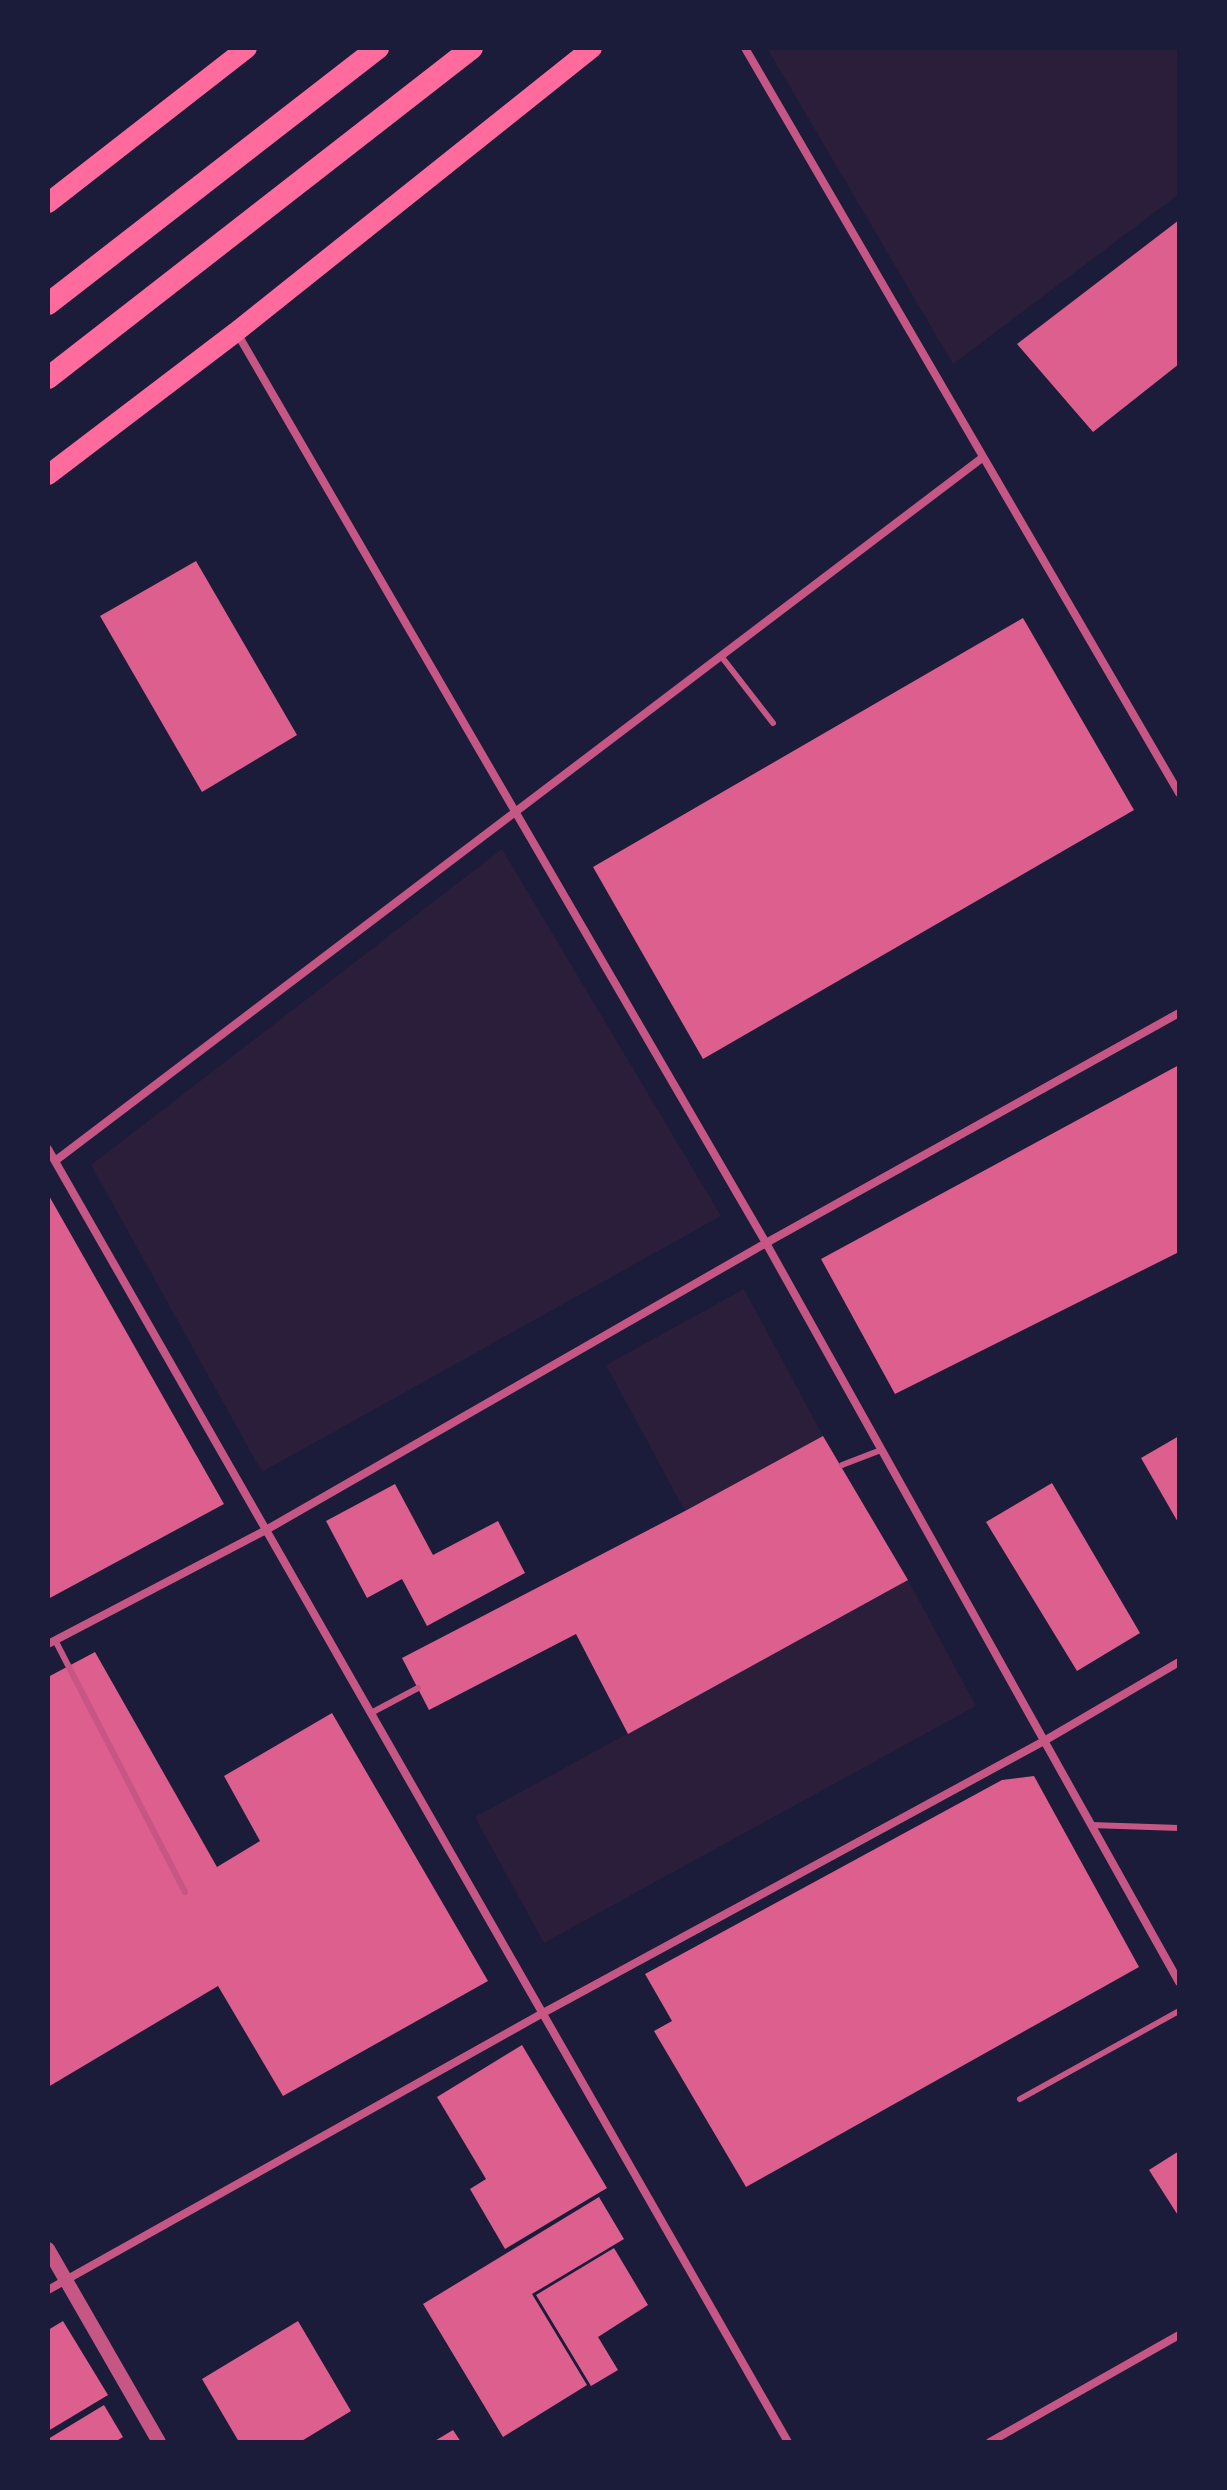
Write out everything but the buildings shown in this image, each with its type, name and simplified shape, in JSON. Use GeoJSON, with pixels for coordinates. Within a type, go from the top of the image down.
{"type":"FeatureCollection","features":[{"type":"Feature","properties":{"kind":"highway"},"geometry":{"type":"LineString","coordinates":[[48,304],[378,48]]}},
{"type":"Feature","properties":{"kind":"highway"},"geometry":{"type":"LineString","coordinates":[[48,378],[472,48]]}},
{"type":"Feature","properties":{"kind":"main road"},"geometry":{"type":"LineString","coordinates":[[48,203],[247,48]]}},
{"type":"Feature","properties":{"kind":"main road"},"geometry":{"type":"LineString","coordinates":[[48,475],[236,332],[592,48]]}},
{"type":"Feature","properties":{"kind":"street"},"geometry":{"type":"LineString","coordinates":[[745,48],[1179,793]]}},
{"type":"Feature","properties":{"kind":"street"},"geometry":{"type":"LineString","coordinates":[[236,332],[766,1243],[1179,1982]]}},
{"type":"Feature","properties":{"kind":"street"},"geometry":{"type":"LineString","coordinates":[[55,1161],[982,458]]}},
{"type":"Feature","properties":{"kind":"street"},"geometry":{"type":"LineString","coordinates":[[52,1642],[266,1530],[766,1243],[1179,1013]]}},
{"type":"Feature","properties":{"kind":"street"},"geometry":{"type":"LineString","coordinates":[[48,1149],[788,2442]]}},
{"type":"Feature","properties":{"kind":"street"},"geometry":{"type":"LineString","coordinates":[[48,2290],[543,2013],[1044,1741],[1179,1662]]}},
{"type":"Feature","properties":{"kind":"street"},"geometry":{"type":"LineString","coordinates":[[48,2249],[159,2442]]}},
{"type":"Feature","properties":{"kind":"street"},"geometry":{"type":"LineString","coordinates":[[990,2442],[1179,2335]]}},
{"type":"Feature","properties":{"kind":"lane"},"geometry":{"type":"LineString","coordinates":[[721,656],[773,723]]}},
{"type":"Feature","properties":{"kind":"lane"},"geometry":{"type":"LineString","coordinates":[[842,1465],[881,1450]]}},
{"type":"Feature","properties":{"kind":"lane"},"geometry":{"type":"LineString","coordinates":[[52,1642],[185,1892]]}},
{"type":"Feature","properties":{"kind":"lane"},"geometry":{"type":"LineString","coordinates":[[371,1713],[418,1688]]}},
{"type":"Feature","properties":{"kind":"lane"},"geometry":{"type":"LineString","coordinates":[[1091,1825],[1179,1828]]}},
{"type":"Feature","properties":{"kind":"lane"},"geometry":{"type":"LineString","coordinates":[[1020,2099],[1179,2011]]}},
{"type":"Feature","properties":{"kind":"shaded area"},"geometry":{"type":"Polygon","coordinates":[[[767,48],[1179,48],[1179,194],[953,364],[767,48]]]}},
{"type":"Feature","properties":{"kind":"shaded area"},"geometry":{"type":"Polygon","coordinates":[[[502,849],[721,1216],[262,1472],[91,1165],[502,849]]]}},
{"type":"Feature","properties":{"kind":"shaded area"},"geometry":{"type":"Polygon","coordinates":[[[744,1289],[823,1436],[685,1511],[606,1365],[744,1289]]]}},
{"type":"Feature","properties":{"kind":"shaded area"},"geometry":{"type":"Polygon","coordinates":[[[908,1580],[976,1706],[544,1943],[475,1817],[908,1580]]]}}]}
